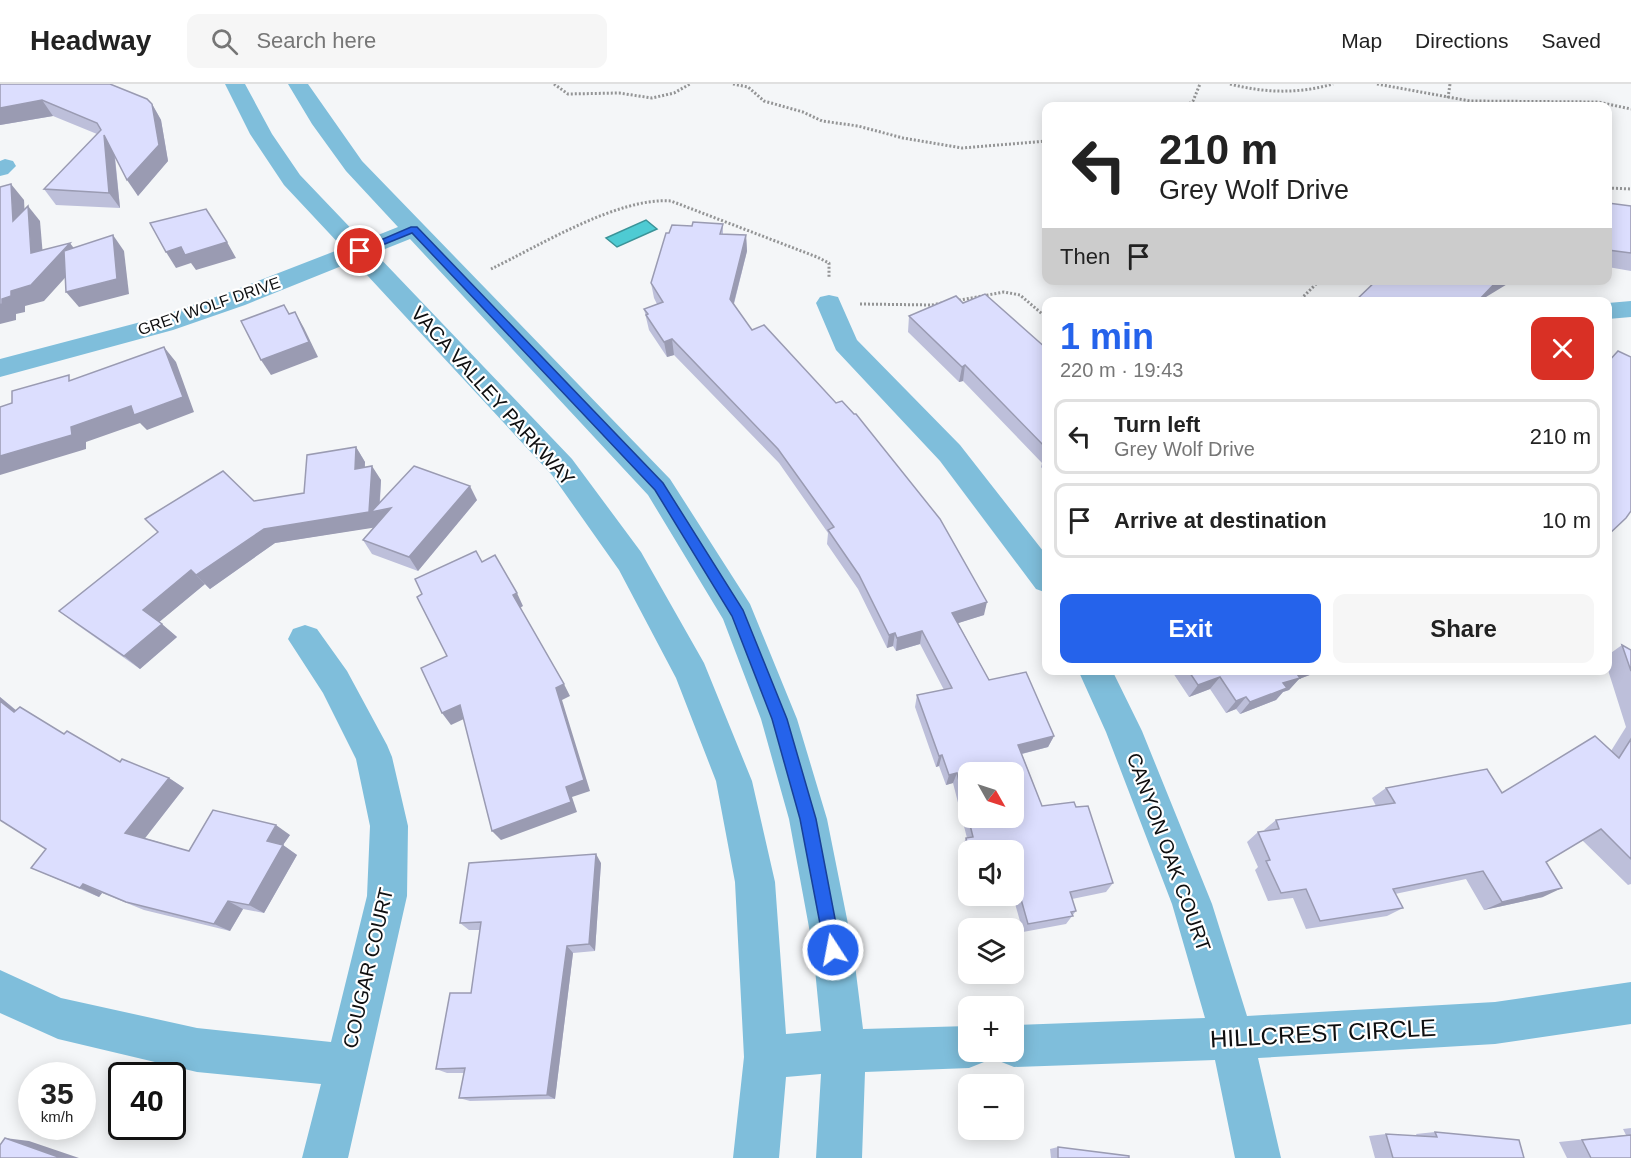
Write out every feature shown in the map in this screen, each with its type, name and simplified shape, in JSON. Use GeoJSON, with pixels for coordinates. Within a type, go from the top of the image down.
{"type":"FeatureCollection","features":[{"type":"Feature","properties":{"kind":"street","name":"VACA VALLEY PARKWAY"},"geometry":{"type":"LineString","coordinates":[[235,84],[261,134],[292,180],[562,467],[630,561],[692,674],[734,781],[755,882],[766,1057],[756,1158]]}},
{"type":"Feature","properties":{"kind":"street"},"geometry":{"type":"LineString","coordinates":[[298,84],[323,124],[354,166],[659,487],[738,614],[779,719],[808,819],[833,950],[844,1051],[839,1158]]}},
{"type":"Feature","properties":{"kind":"street","name":"GREY WOLF DRIVE"},"geometry":{"type":"LineString","coordinates":[[0,368],[164,324],[236,299],[414,229]]}},
{"type":"Feature","properties":{"kind":"street"},"geometry":{"type":"LineString","coordinates":[[829,303],[845,344],[950,453],[1042,573]]}},
{"type":"Feature","properties":{"kind":"street"},"geometry":{"type":"LineString","coordinates":[[1612,311],[1631,309]]}},
{"type":"Feature","properties":{"kind":"street","name":"COUGAR COURT"},"geometry":{"type":"LineString","coordinates":[[305,639],[335,682],[374,757],[389,826],[387,896],[325,1158]]}},
{"type":"Feature","properties":{"kind":"street","name":"CANYON OAK COURT"},"geometry":{"type":"LineString","coordinates":[[1097,675],[1124,731],[1192,904],[1232,1038],[1258,1158]]}},
{"type":"Feature","properties":{"kind":"street"},"geometry":{"type":"LineString","coordinates":[[0,991],[58,1018],[197,1050],[346,1065]]}},
{"type":"Feature","properties":{"kind":"street","name":"HILLCREST CIRCLE"},"geometry":{"type":"LineString","coordinates":[[1024,1046],[1232,1038],[1495,1023],[1631,1004]]}},
{"type":"Feature","properties":{"kind":"street"},"geometry":{"type":"LineString","coordinates":[[766,1057],[844,1051],[958,1047]]}},
{"type":"Feature","properties":{"kind":"path"},"geometry":{"type":"LineString","coordinates":[[554,84],[562,92],[568,94],[619,93],[652,98],[674,93],[690,84]]}},
{"type":"Feature","properties":{"kind":"path"},"geometry":{"type":"LineString","coordinates":[[733,84],[748,87],[764,101],[803,112],[822,121],[858,126],[903,138],[976,148],[1004,146],[1015,142],[1042,141]]}},
{"type":"Feature","properties":{"kind":"path"},"geometry":{"type":"LineString","coordinates":[[1192,102],[1200,84]]}},
{"type":"Feature","properties":{"kind":"path"},"geometry":{"type":"LineString","coordinates":[[1230,84],[1258,91],[1282,93],[1333,84]]}},
{"type":"Feature","properties":{"kind":"path"},"geometry":{"type":"LineString","coordinates":[[1377,84],[1478,102],[1598,102]]}},
{"type":"Feature","properties":{"kind":"path"},"geometry":{"type":"LineString","coordinates":[[1448,98],[1450,84]]}},
{"type":"Feature","properties":{"kind":"path"},"geometry":{"type":"LineString","coordinates":[[1612,105],[1631,109]]}},
{"type":"Feature","properties":{"kind":"path"},"geometry":{"type":"LineString","coordinates":[[1612,188],[1631,189]]}},
{"type":"Feature","properties":{"kind":"path"},"geometry":{"type":"LineString","coordinates":[[464,282],[588,222],[636,203],[671,201],[829,263],[829,303],[932,305],[1004,292],[1020,295],[1042,314]]}},
{"type":"Feature","properties":{"kind":"path"},"geometry":{"type":"LineString","coordinates":[[1303,297],[1315,285]]}},
{"type":"Feature","properties":{"kind":"water"},"geometry":{"type":"Polygon","coordinates":[[[646,220],[657,229],[617,247],[606,238],[646,220]]]}},
{"type":"Feature","properties":{"kind":"building"},"geometry":{"type":"Polygon","coordinates":[[[0,84],[110,84],[147,99],[152,104],[159,145],[127,180],[104,135],[109,193],[44,189],[101,130],[97,123],[42,100],[0,108],[0,84]]]}},
{"type":"Feature","properties":{"kind":"building"},"geometry":{"type":"Polygon","coordinates":[[[11,184],[13,221],[28,206],[31,253],[70,243],[31,285],[11,291],[11,296],[2,299],[0,305],[0,187],[11,184]]]}},
{"type":"Feature","properties":{"kind":"building"},"geometry":{"type":"Polygon","coordinates":[[[1612,204],[1631,206],[1631,253],[1612,251],[1612,204]]]}},
{"type":"Feature","properties":{"kind":"building"},"geometry":{"type":"Polygon","coordinates":[[[206,209],[227,242],[185,255],[181,247],[166,252],[150,223],[206,209]]]}},
{"type":"Feature","properties":{"kind":"building"},"geometry":{"type":"Polygon","coordinates":[[[693,222],[723,224],[720,234],[746,235],[730,299],[752,330],[764,325],[836,403],[842,401],[856,414],[940,519],[987,602],[952,613],[989,680],[1026,672],[1054,736],[1018,745],[1042,806],[1074,802],[1076,807],[1088,806],[1113,883],[1070,892],[1076,911],[1071,912],[1073,916],[1028,924],[1023,906],[1024,840],[966,840],[966,838],[973,837],[971,828],[1024,828],[1024,762],[958,762],[958,777],[957,773],[949,775],[942,755],[939,756],[917,695],[952,688],[922,631],[897,638],[895,633],[889,635],[859,575],[828,530],[834,527],[778,449],[672,339],[664,342],[646,315],[648,314],[644,309],[663,302],[651,283],[666,233],[669,233],[672,225],[692,226],[693,222]]]}},
{"type":"Feature","properties":{"kind":"building"},"geometry":{"type":"Polygon","coordinates":[[[113,235],[117,279],[66,292],[64,251],[113,235]]]}},
{"type":"Feature","properties":{"kind":"building"},"geometry":{"type":"Polygon","coordinates":[[[1372,285],[1493,285],[1482,297],[1359,297],[1372,285]]]}},
{"type":"Feature","properties":{"kind":"building"},"geometry":{"type":"Polygon","coordinates":[[[985,294],[1042,345],[1042,444],[965,365],[962,367],[909,316],[956,296],[963,303],[985,294]]]}},
{"type":"Feature","properties":{"kind":"building"},"geometry":{"type":"Polygon","coordinates":[[[284,305],[289,314],[295,312],[309,342],[261,360],[241,321],[284,305]]]}},
{"type":"Feature","properties":{"kind":"building"},"geometry":{"type":"Polygon","coordinates":[[[164,347],[183,397],[134,415],[131,406],[71,427],[72,435],[0,456],[0,407],[12,403],[12,391],[69,375],[69,381],[164,347]]]}},
{"type":"Feature","properties":{"kind":"building"},"geometry":{"type":"Polygon","coordinates":[[[1618,351],[1631,357],[1631,511],[1612,531],[1612,358],[1618,351]]]}},
{"type":"Feature","properties":{"kind":"building"},"geometry":{"type":"Polygon","coordinates":[[[356,447],[355,469],[372,466],[369,512],[264,529],[196,575],[191,570],[143,610],[162,624],[124,656],[59,611],[158,532],[145,519],[223,471],[254,501],[304,493],[307,455],[356,447]]]}},
{"type":"Feature","properties":{"kind":"building"},"geometry":{"type":"Polygon","coordinates":[[[414,466],[470,486],[409,557],[363,540],[391,508],[371,512],[414,466]]]}},
{"type":"Feature","properties":{"kind":"building"},"geometry":{"type":"Polygon","coordinates":[[[476,551],[482,562],[495,555],[517,593],[513,595],[564,684],[556,688],[584,780],[566,787],[571,802],[492,831],[460,705],[442,713],[421,668],[447,656],[417,597],[422,594],[415,579],[476,551]]]}},
{"type":"Feature","properties":{"kind":"building"},"geometry":{"type":"Polygon","coordinates":[[[1622,645],[1631,650],[1631,671],[1622,645]]]}},
{"type":"Feature","properties":{"kind":"building"},"geometry":{"type":"Polygon","coordinates":[[[1191,675],[1298,675],[1300,678],[1283,683],[1287,688],[1250,702],[1246,697],[1236,701],[1220,677],[1198,685],[1191,675]]]}},
{"type":"Feature","properties":{"kind":"building"},"geometry":{"type":"Polygon","coordinates":[[[0,701],[14,712],[20,707],[64,734],[67,731],[120,762],[122,759],[169,778],[125,833],[189,851],[213,810],[276,825],[267,841],[283,845],[249,905],[228,901],[214,924],[126,902],[83,884],[80,888],[31,868],[46,849],[0,820],[0,701]]]}},
{"type":"Feature","properties":{"kind":"building"},"geometry":{"type":"Polygon","coordinates":[[[1595,736],[1619,758],[1631,739],[1631,859],[1601,829],[1546,862],[1562,888],[1502,902],[1483,871],[1393,889],[1403,908],[1320,921],[1306,889],[1281,893],[1266,861],[1270,860],[1258,832],[1279,829],[1276,820],[1395,803],[1386,788],[1487,769],[1502,793],[1595,736]]]}},
{"type":"Feature","properties":{"kind":"building"},"geometry":{"type":"Polygon","coordinates":[[[596,854],[589,944],[567,946],[547,1095],[459,1098],[465,1068],[436,1069],[450,993],[471,993],[481,922],[460,923],[469,863],[596,854]]]}},
{"type":"Feature","properties":{"kind":"building"},"geometry":{"type":"Polygon","coordinates":[[[1435,1132],[1519,1140],[1524,1158],[1393,1158],[1386,1134],[1437,1137],[1435,1132]]]}},
{"type":"Feature","properties":{"kind":"building"},"geometry":{"type":"Polygon","coordinates":[[[1631,1135],[1631,1158],[1591,1158],[1582,1140],[1631,1135]]]}},
{"type":"Feature","properties":{"kind":"building"},"geometry":{"type":"Polygon","coordinates":[[[5,1138],[61,1158],[0,1158],[0,1145],[5,1138]]]}},
{"type":"Feature","properties":{"kind":"building"},"geometry":{"type":"Polygon","coordinates":[[[1058,1147],[1129,1156],[1129,1158],[1058,1158],[1058,1147]]]}},
{"type":"Feature","properties":{"kind":"route"},"geometry":{"type":"LineString","coordinates":[[360,251],[414,229],[659,487],[738,614],[779,719],[808,819],[833,950]]}}]}
